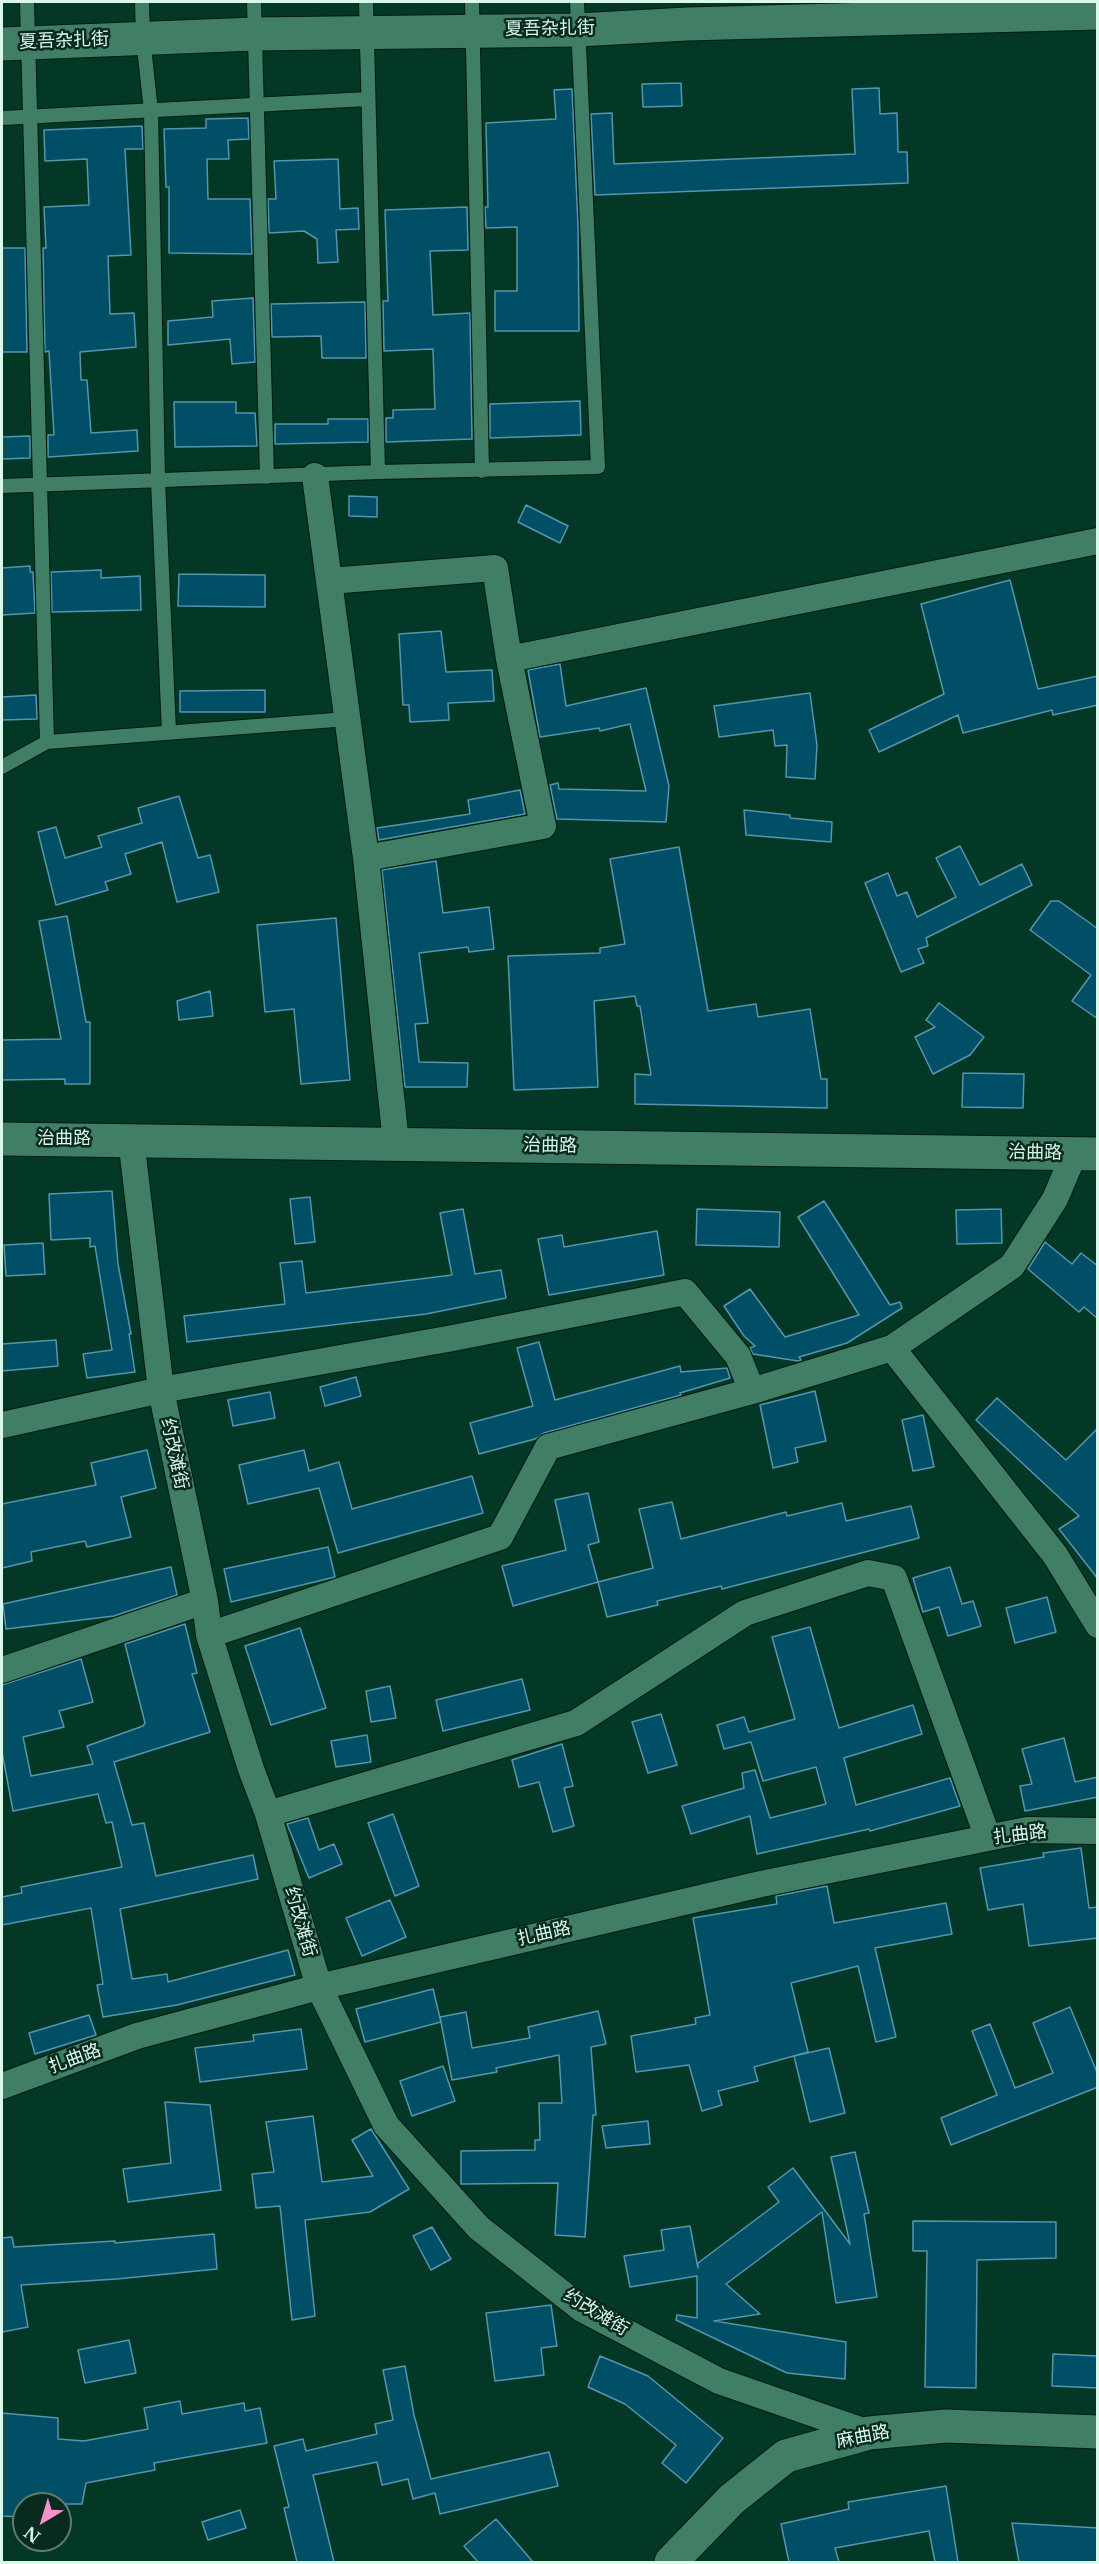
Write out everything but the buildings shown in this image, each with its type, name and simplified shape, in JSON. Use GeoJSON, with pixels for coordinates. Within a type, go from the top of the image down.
{"type":"FeatureCollection","features":[{"type":"Feature","properties":{"kind":"main road","name":"夏吾杂扎街"},"geometry":{"type":"LineString","coordinates":[[15,43],[255,34],[366,17],[687,13],[1098,13]]}},
{"type":"Feature","properties":{"kind":"main road","name":"治曲路"},"geometry":{"type":"LineString","coordinates":[[2,1138],[1086,1154]]}},
{"type":"Feature","properties":{"kind":"main road","name":"麻曲路"},"geometry":{"type":"LineString","coordinates":[[671,2562],[732,2499],[786,2456],[869,2433],[946,2426],[1098,2432]]}},
{"type":"Feature","properties":{"kind":"street"},"geometry":{"type":"LineString","coordinates":[[315,476],[366,858],[396,1143]]}},
{"type":"Feature","properties":{"kind":"street"},"geometry":{"type":"LineString","coordinates":[[509,659],[1098,541]]}},
{"type":"Feature","properties":{"kind":"street"},"geometry":{"type":"LineString","coordinates":[[329,581],[495,568],[509,659],[543,826],[366,858]]}},
{"type":"Feature","properties":{"kind":"street","name":"约改滩街"},"geometry":{"type":"LineString","coordinates":[[130,1139],[161,1390],[205,1601],[209,1635],[251,1769],[268,1814],[319,1987],[386,2125],[479,2228],[582,2309],[719,2381],[869,2433]]}},
{"type":"Feature","properties":{"kind":"street"},"geometry":{"type":"LineString","coordinates":[[209,1635],[500,1537],[548,1446],[752,1391],[892,1348],[1012,1266],[1054,1199],[1086,1154]]}},
{"type":"Feature","properties":{"kind":"street"},"geometry":{"type":"LineString","coordinates":[[2,1425],[161,1390],[453,1338],[685,1292],[738,1356],[752,1391]]}},
{"type":"Feature","properties":{"kind":"street"},"geometry":{"type":"LineString","coordinates":[[892,1348],[1055,1555],[1098,1625]]}},
{"type":"Feature","properties":{"kind":"street"},"geometry":{"type":"LineString","coordinates":[[268,1814],[576,1724],[745,1613],[868,1573],[894,1578],[988,1838]]}},
{"type":"Feature","properties":{"kind":"street"},"geometry":{"type":"LineString","coordinates":[[2,1670],[205,1601]]}},
{"type":"Feature","properties":{"kind":"street","name":"扎曲路"},"geometry":{"type":"LineString","coordinates":[[2,2086],[137,2036],[319,1987],[761,1884],[1027,1830],[1098,1831]]}},
{"type":"Feature","properties":{"kind":"lane"},"geometry":{"type":"LineString","coordinates":[[27,2],[15,43],[30,117],[38,484],[47,742]]}},
{"type":"Feature","properties":{"kind":"lane"},"geometry":{"type":"LineString","coordinates":[[142,2],[143,38],[152,111],[158,481],[169,732]]}},
{"type":"Feature","properties":{"kind":"lane"},"geometry":{"type":"LineString","coordinates":[[254,2],[267,477]]}},
{"type":"Feature","properties":{"kind":"lane"},"geometry":{"type":"LineString","coordinates":[[473,16],[482,471]]}},
{"type":"Feature","properties":{"kind":"lane"},"geometry":{"type":"LineString","coordinates":[[2,486],[378,472],[598,468],[578,16]]}},
{"type":"Feature","properties":{"kind":"lane"},"geometry":{"type":"LineString","coordinates":[[366,17],[378,472]]}},
{"type":"Feature","properties":{"kind":"lane"},"geometry":{"type":"LineString","coordinates":[[2,118],[368,99]]}},
{"type":"Feature","properties":{"kind":"lane"},"geometry":{"type":"LineString","coordinates":[[2,767],[47,742],[348,719]]}}]}
